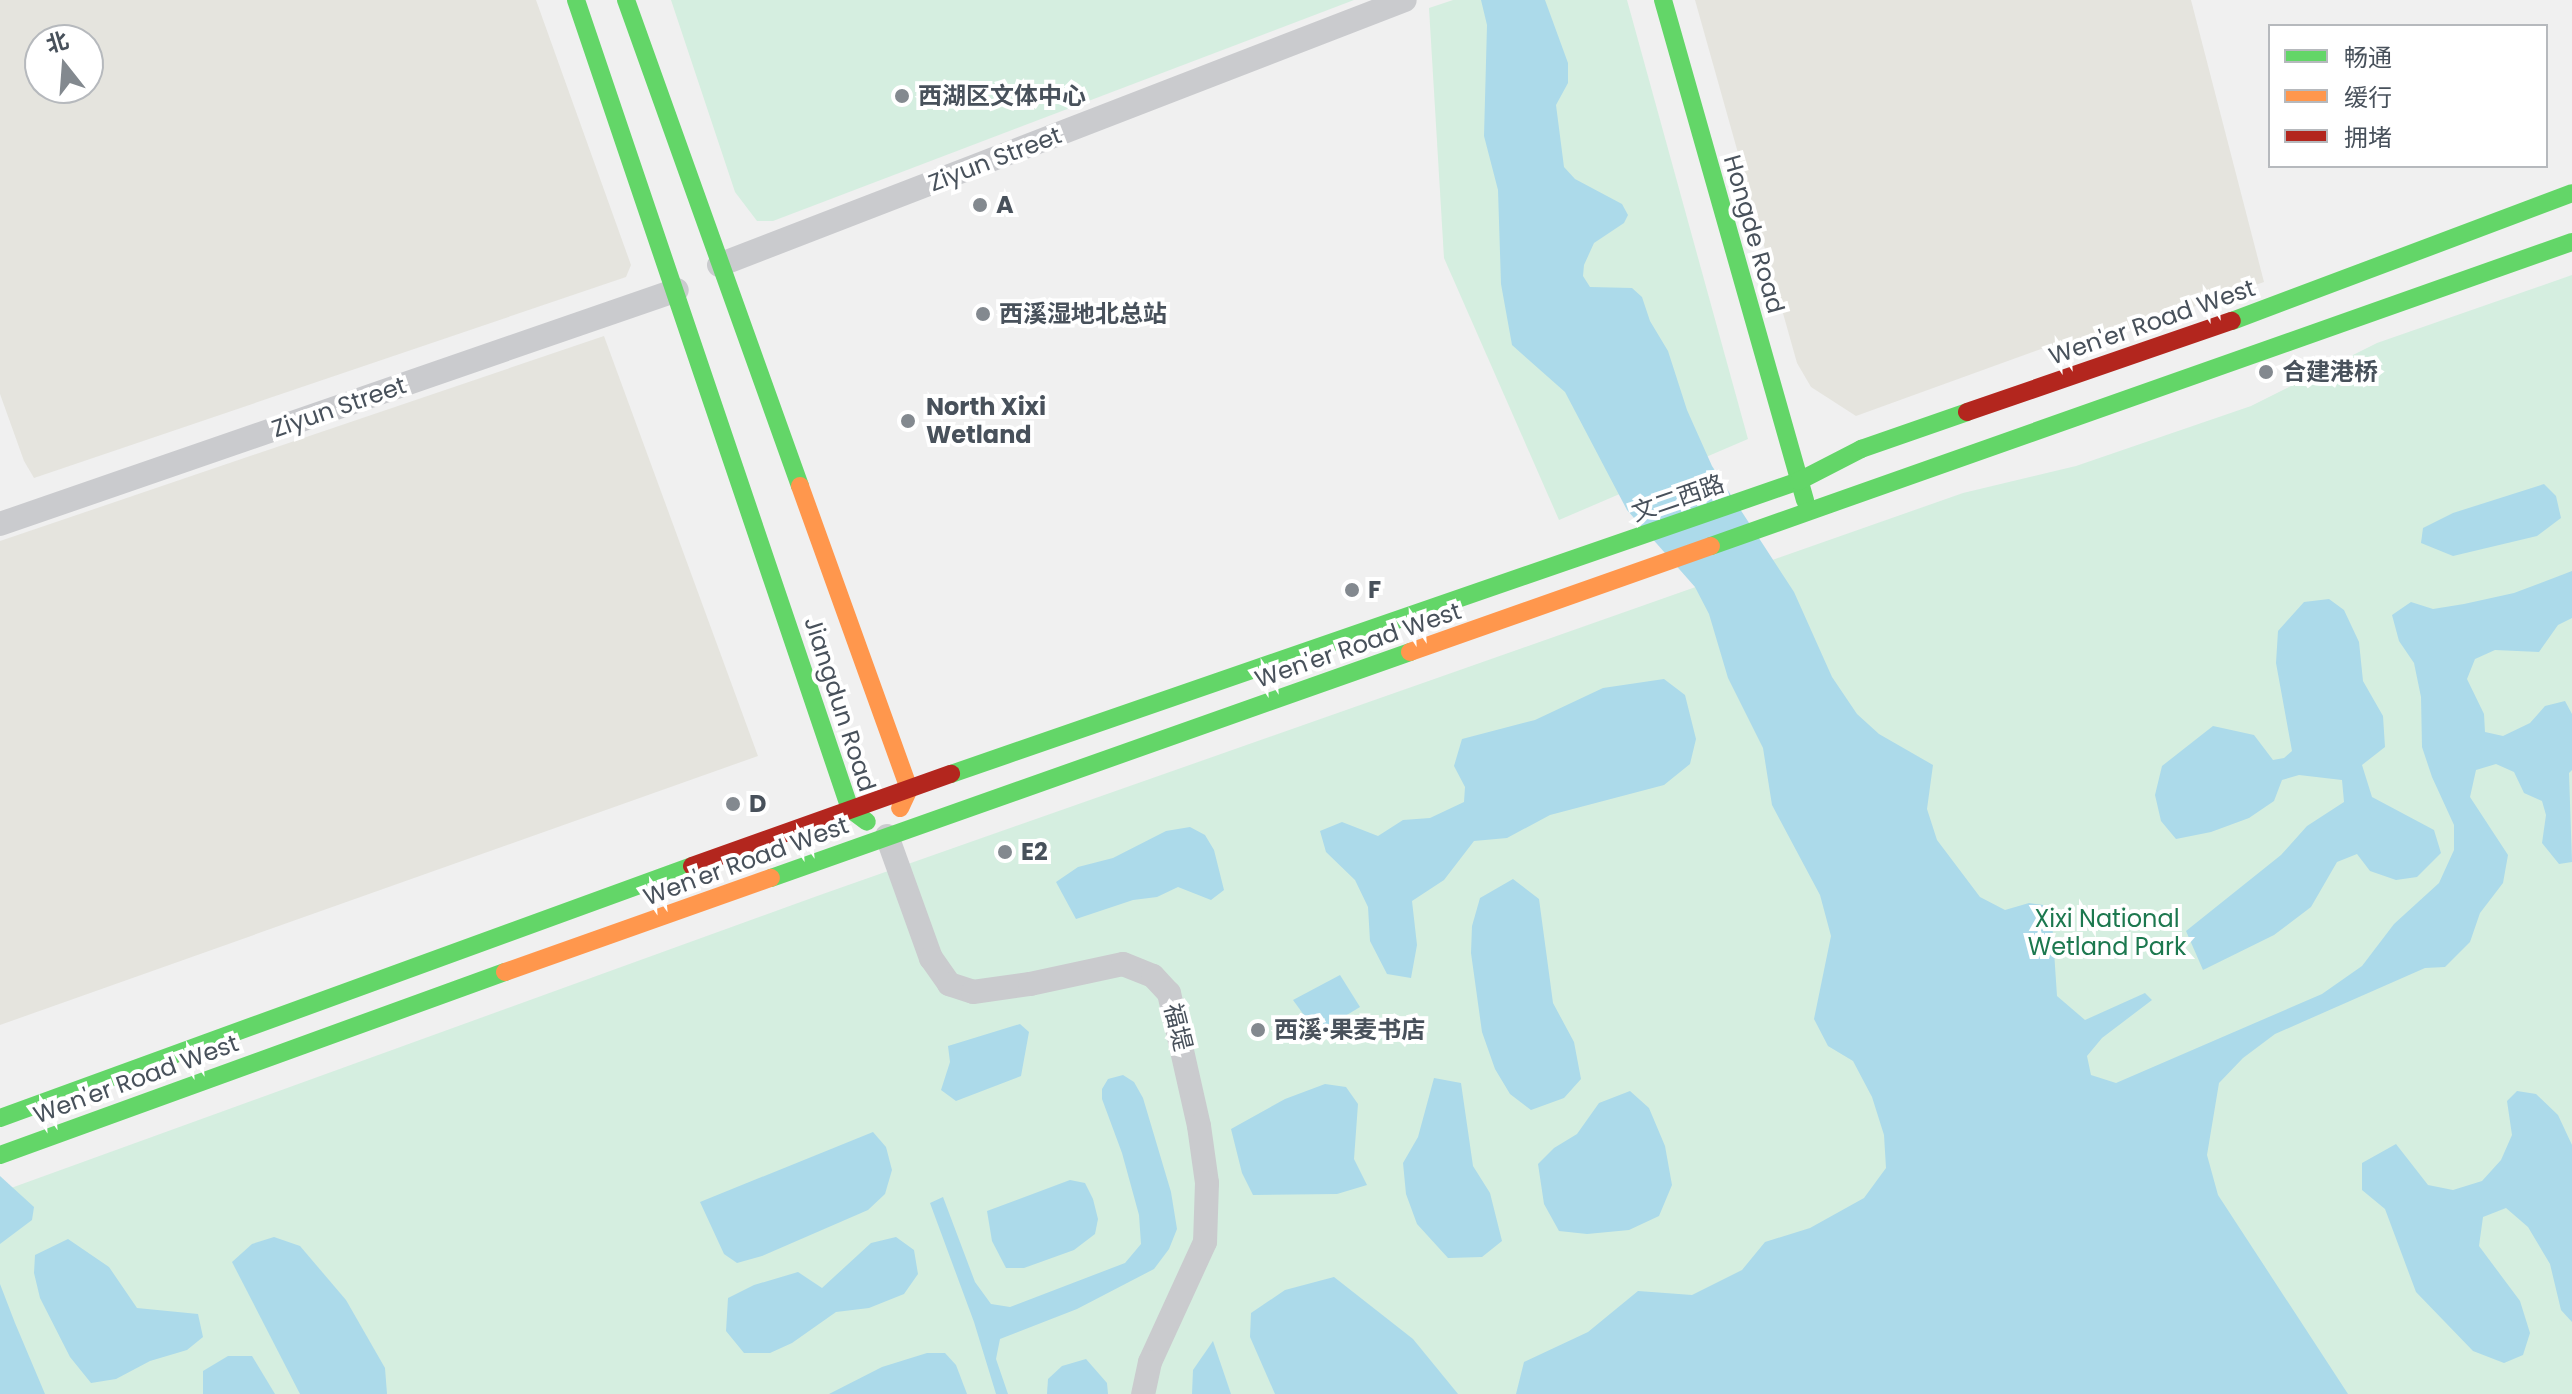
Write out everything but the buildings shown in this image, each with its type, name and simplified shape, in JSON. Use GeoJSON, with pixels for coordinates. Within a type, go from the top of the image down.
{"type":"FeatureCollection","features":[{"type":"Feature","properties":{"kind":"main road","name":"Jiangdun Road"},"geometry":{"type":"LineString","coordinates":[[576,0],[677,290],[850,809],[887,836],[909,789],[626,0]]}},
{"type":"Feature","properties":{"kind":"main road","name":"Hongde Road"},"geometry":{"type":"LineString","coordinates":[[1663,0],[1799,481],[1811,513]]}},
{"type":"Feature","properties":{"kind":"main road","name":"Wen'er Road West"},"geometry":{"type":"LineString","coordinates":[[1750,499],[1799,481],[1861,449],[2234,320],[2572,193]]}},
{"type":"Feature","properties":{"kind":"main road"},"geometry":{"type":"LineString","coordinates":[[1811,513],[2572,242]]}},
{"type":"Feature","properties":{"kind":"main road","name":"文二西路"},"geometry":{"type":"LineString","coordinates":[[1622,543],[1750,499]]}},
{"type":"Feature","properties":{"kind":"main road","name":"Wen'er Road West"},"geometry":{"type":"LineString","coordinates":[[1,1154],[887,836],[1811,513]]}},
{"type":"Feature","properties":{"kind":"main road","name":"Wen'er Road West"},"geometry":{"type":"LineString","coordinates":[[0,1118],[850,809],[1622,543]]}},
{"type":"Feature","properties":{"kind":"street","name":"Ziyun Street"},"geometry":{"type":"LineString","coordinates":[[719,265],[1405,0]]}},
{"type":"Feature","properties":{"kind":"street","name":"Ziyun Street"},"geometry":{"type":"LineString","coordinates":[[0,524],[677,290]]}},
{"type":"Feature","properties":{"kind":"street","name":"福堤"},"geometry":{"type":"LineString","coordinates":[[887,836],[931,958],[949,984],[973,992],[1030,984],[1123,964],[1153,976],[1169,993],[1199,1126],[1207,1183],[1205,1242],[1150,1362],[1143,1394]]}},
{"type":"Feature","properties":{"kind":"shaded area"},"geometry":{"type":"Polygon","coordinates":[[[0,0],[536,0],[631,265],[626,277],[34,478],[24,461],[0,394],[0,0]]]}},
{"type":"Feature","properties":{"kind":"shaded area"},"geometry":{"type":"Polygon","coordinates":[[[1695,0],[2191,0],[2264,282],[2119,333],[2041,349],[1856,416],[1811,387],[1797,363],[1695,0]]]}},
{"type":"Feature","properties":{"kind":"shaded area"},"geometry":{"type":"Polygon","coordinates":[[[604,336],[758,756],[0,1025],[0,541],[604,336]]]}},
{"type":"Feature","properties":{"kind":"green space","name":"西湖区文体中心"},"geometry":{"type":"Polygon","coordinates":[[[671,0],[1354,0],[773,221],[757,221],[735,192],[671,0]]]}},
{"type":"Feature","properties":{"kind":"green space"},"geometry":{"type":"Polygon","coordinates":[[[1453,0],[1627,0],[1748,439],[1559,520],[1444,258],[1429,8],[1453,0]]]}},
{"type":"Feature","properties":{"kind":"green space","name":"Xixi National Wetland Park"},"geometry":{"type":"Polygon","coordinates":[[[2572,275],[2572,1394],[0,1394],[0,1192],[820,895],[1963,493],[2076,466],[2251,406],[2377,343],[2572,275]]]}},
{"type":"Feature","properties":{"kind":"water"},"geometry":{"type":"Polygon","coordinates":[[[1481,0],[1545,0],[1568,63],[1568,83],[1556,105],[1564,167],[1575,179],[1622,204],[1628,215],[1624,223],[1594,243],[1584,265],[1583,276],[1590,287],[1632,288],[1642,297],[1650,321],[1668,351],[1687,410],[1712,466],[1794,592],[1832,677],[1857,714],[1879,734],[1933,765],[1927,809],[1937,840],[1980,897],[2005,910],[2029,903],[2051,906],[2057,996],[2085,1020],[2145,993],[2152,1000],[2102,1038],[2087,1056],[2091,1075],[2116,1083],[2322,994],[2362,966],[2394,924],[2439,883],[2454,850],[2454,825],[2422,747],[2421,697],[2414,663],[2399,641],[2392,615],[2411,602],[2433,609],[2464,604],[2514,593],[2572,571],[2572,618],[2558,625],[2539,652],[2495,650],[2475,659],[2467,679],[2484,714],[2485,732],[2503,736],[2530,723],[2545,706],[2565,701],[2572,714],[2572,770],[2569,773],[2572,862],[2559,864],[2542,843],[2546,815],[2542,801],[2524,793],[2514,772],[2496,764],[2476,770],[2470,797],[2508,855],[2503,883],[2480,913],[2470,942],[2445,967],[2425,968],[2275,1034],[2243,1058],[2219,1083],[2207,1155],[2218,1195],[2348,1394],[1516,1394],[1524,1362],[1588,1332],[1638,1291],[1692,1295],[1742,1270],[1765,1242],[1810,1228],[1864,1198],[1886,1168],[1884,1135],[1872,1097],[1853,1061],[1828,1046],[1814,1019],[1831,936],[1820,895],[1772,805],[1763,748],[1728,678],[1709,614],[1695,587],[1627,510],[1565,392],[1512,345],[1501,284],[1498,190],[1484,136],[1487,25],[1481,0]]]}},
{"type":"Feature","properties":{"kind":"water"},"geometry":{"type":"Polygon","coordinates":[[[2544,484],[2556,496],[2561,518],[2537,536],[2453,556],[2421,543],[2423,528],[2453,513],[2544,484]]]}},
{"type":"Feature","properties":{"kind":"water"},"geometry":{"type":"Polygon","coordinates":[[[2329,599],[2344,610],[2359,642],[2363,681],[2383,716],[2385,747],[2362,765],[2372,797],[2434,830],[2441,853],[2417,877],[2396,880],[2370,871],[2357,854],[2337,862],[2311,907],[2274,935],[2203,970],[2186,931],[2281,855],[2307,826],[2344,802],[2342,780],[2299,775],[2282,780],[2274,801],[2249,818],[2211,832],[2176,839],[2161,821],[2155,795],[2162,766],[2213,726],[2254,735],[2273,760],[2284,758],[2292,751],[2276,663],[2278,631],[2304,602],[2329,599]]]}},
{"type":"Feature","properties":{"kind":"water"},"geometry":{"type":"Polygon","coordinates":[[[1664,679],[1685,695],[1696,739],[1690,764],[1664,785],[1550,815],[1507,838],[1474,841],[1444,880],[1412,901],[1417,945],[1411,978],[1387,974],[1370,941],[1368,907],[1355,880],[1326,852],[1320,831],[1342,822],[1378,836],[1403,820],[1430,818],[1464,802],[1465,787],[1454,766],[1462,739],[1535,720],[1603,688],[1664,679]]]}},
{"type":"Feature","properties":{"kind":"water"},"geometry":{"type":"Polygon","coordinates":[[[1190,827],[1205,835],[1214,850],[1224,890],[1211,900],[1178,887],[1157,897],[1133,900],[1076,919],[1056,882],[1078,867],[1113,858],[1166,831],[1190,827]]]}},
{"type":"Feature","properties":{"kind":"water"},"geometry":{"type":"Polygon","coordinates":[[[1513,879],[1539,899],[1553,1003],[1574,1042],[1581,1079],[1564,1098],[1531,1110],[1510,1094],[1495,1069],[1482,1032],[1471,953],[1472,926],[1480,898],[1513,879]]]}},
{"type":"Feature","properties":{"kind":"water"},"geometry":{"type":"Polygon","coordinates":[[[1340,975],[1360,1007],[1317,1033],[1293,1000],[1340,975]]]}},
{"type":"Feature","properties":{"kind":"water"},"geometry":{"type":"Polygon","coordinates":[[[1020,1024],[1029,1032],[1021,1076],[956,1101],[941,1090],[950,1062],[948,1046],[1020,1024]]]}},
{"type":"Feature","properties":{"kind":"water"},"geometry":{"type":"Polygon","coordinates":[[[1123,1075],[1134,1082],[1143,1098],[1171,1192],[1177,1229],[1169,1249],[1154,1269],[1077,1309],[1000,1339],[996,1359],[1008,1394],[996,1394],[974,1322],[930,1203],[943,1197],[975,1282],[991,1304],[1010,1307],[1125,1263],[1141,1244],[1139,1215],[1122,1153],[1102,1099],[1102,1089],[1108,1079],[1123,1075]]]}},
{"type":"Feature","properties":{"kind":"water"},"geometry":{"type":"Polygon","coordinates":[[[1434,1078],[1461,1083],[1473,1166],[1490,1193],[1502,1241],[1482,1257],[1448,1258],[1417,1224],[1406,1194],[1403,1163],[1418,1137],[1434,1078]]]}},
{"type":"Feature","properties":{"kind":"water"},"geometry":{"type":"Polygon","coordinates":[[[1325,1084],[1346,1087],[1358,1104],[1354,1159],[1367,1185],[1337,1194],[1253,1195],[1242,1173],[1231,1129],[1285,1099],[1325,1084]]]}},
{"type":"Feature","properties":{"kind":"water"},"geometry":{"type":"Polygon","coordinates":[[[1630,1091],[1649,1108],[1665,1146],[1672,1185],[1659,1216],[1629,1230],[1587,1234],[1559,1231],[1544,1204],[1538,1164],[1554,1148],[1577,1134],[1599,1103],[1630,1091]]]}},
{"type":"Feature","properties":{"kind":"water"},"geometry":{"type":"Polygon","coordinates":[[[2517,1091],[2536,1094],[2558,1115],[2572,1145],[2572,1322],[2561,1310],[2550,1264],[2528,1227],[2506,1208],[2483,1217],[2479,1246],[2520,1301],[2530,1333],[2523,1355],[2504,1363],[2473,1351],[2416,1292],[2385,1209],[2362,1190],[2362,1163],[2396,1144],[2428,1185],[2453,1190],[2482,1181],[2501,1160],[2512,1135],[2507,1101],[2517,1091]]]}},
{"type":"Feature","properties":{"kind":"water"},"geometry":{"type":"Polygon","coordinates":[[[873,1132],[886,1147],[892,1170],[885,1194],[868,1210],[762,1256],[737,1263],[724,1254],[700,1202],[873,1132]]]}},
{"type":"Feature","properties":{"kind":"water"},"geometry":{"type":"Polygon","coordinates":[[[0,1176],[34,1207],[32,1220],[0,1244],[0,1176]]]}},
{"type":"Feature","properties":{"kind":"water"},"geometry":{"type":"Polygon","coordinates":[[[1070,1180],[1085,1183],[1093,1199],[1098,1219],[1095,1234],[1074,1250],[1024,1268],[1006,1268],[992,1241],[987,1211],[1070,1180]]]}},
{"type":"Feature","properties":{"kind":"water"},"geometry":{"type":"Polygon","coordinates":[[[274,1237],[300,1246],[346,1300],[385,1368],[387,1394],[300,1394],[232,1262],[252,1244],[274,1237]]]}},
{"type":"Feature","properties":{"kind":"water"},"geometry":{"type":"Polygon","coordinates":[[[896,1237],[914,1250],[918,1274],[904,1294],[869,1308],[836,1312],[792,1343],[770,1353],[744,1353],[726,1331],[728,1298],[754,1285],[798,1272],[822,1288],[871,1243],[896,1237]]]}},
{"type":"Feature","properties":{"kind":"water"},"geometry":{"type":"Polygon","coordinates":[[[68,1239],[109,1267],[137,1308],[198,1314],[203,1337],[187,1350],[150,1361],[116,1379],[91,1383],[70,1357],[40,1298],[34,1273],[35,1255],[68,1239]]]}},
{"type":"Feature","properties":{"kind":"water"},"geometry":{"type":"Polygon","coordinates":[[[1334,1277],[1413,1339],[1458,1394],[1275,1394],[1250,1337],[1251,1313],[1285,1290],[1334,1277]]]}},
{"type":"Feature","properties":{"kind":"water"},"geometry":{"type":"Polygon","coordinates":[[[0,1284],[15,1323],[45,1394],[0,1394],[0,1284]]]}},
{"type":"Feature","properties":{"kind":"water"},"geometry":{"type":"Polygon","coordinates":[[[1213,1341],[1231,1394],[1192,1394],[1193,1370],[1213,1341]]]}},
{"type":"Feature","properties":{"kind":"water"},"geometry":{"type":"Polygon","coordinates":[[[927,1353],[945,1353],[956,1365],[967,1394],[829,1394],[882,1367],[927,1353]]]}},
{"type":"Feature","properties":{"kind":"water"},"geometry":{"type":"Polygon","coordinates":[[[228,1356],[252,1356],[275,1394],[203,1394],[203,1371],[228,1356]]]}},
{"type":"Feature","properties":{"kind":"water"},"geometry":{"type":"Polygon","coordinates":[[[1086,1359],[1107,1383],[1108,1394],[1047,1394],[1048,1379],[1062,1366],[1086,1359]]]}},
{"type":"Feature","properties":{"kind":"traffic: fast"},"geometry":{"type":"LineString","coordinates":[[576,0],[850,809],[867,822]]}},
{"type":"Feature","properties":{"kind":"traffic: fast"},"geometry":{"type":"LineString","coordinates":[[626,0],[800,486]]}},
{"type":"Feature","properties":{"kind":"traffic: fast"},"geometry":{"type":"LineString","coordinates":[[1663,0],[1805,500]]}},
{"type":"Feature","properties":{"kind":"traffic: fast"},"geometry":{"type":"LineString","coordinates":[[2232,321],[2572,193]]}},
{"type":"Feature","properties":{"kind":"traffic: fast"},"geometry":{"type":"LineString","coordinates":[[1711,546],[2572,242]]}},
{"type":"Feature","properties":{"kind":"traffic: fast"},"geometry":{"type":"LineString","coordinates":[[951,774],[1799,481],[1861,449],[1967,412]]}},
{"type":"Feature","properties":{"kind":"traffic: fast"},"geometry":{"type":"LineString","coordinates":[[771,878],[1410,652]]}},
{"type":"Feature","properties":{"kind":"traffic: fast"},"geometry":{"type":"LineString","coordinates":[[0,1118],[692,866]]}},
{"type":"Feature","properties":{"kind":"traffic: fast"},"geometry":{"type":"LineString","coordinates":[[0,1155],[505,972]]}},
{"type":"Feature","properties":{"kind":"traffic: slow"},"geometry":{"type":"LineString","coordinates":[[800,486],[909,789],[900,808]]}},
{"type":"Feature","properties":{"kind":"traffic: slow"},"geometry":{"type":"LineString","coordinates":[[1410,652],[1711,546]]}},
{"type":"Feature","properties":{"kind":"traffic: slow"},"geometry":{"type":"LineString","coordinates":[[505,972],[771,878]]}},
{"type":"Feature","properties":{"kind":"traffic: jam"},"geometry":{"type":"LineString","coordinates":[[1967,412],[2232,321]]}},
{"type":"Feature","properties":{"kind":"traffic: jam"},"geometry":{"type":"LineString","coordinates":[[692,866],[951,774]]}},
{"type":"Feature","properties":{"kind":"place","name":"西湖区文体中心"},"geometry":{"type":"Point","coordinates":[902,96]}},
{"type":"Feature","properties":{"kind":"place","name":"A"},"geometry":{"type":"Point","coordinates":[980,205]}},
{"type":"Feature","properties":{"kind":"place","name":"西溪湿地北总站"},"geometry":{"type":"Point","coordinates":[983,314]}},
{"type":"Feature","properties":{"kind":"place","name":"合建港桥"},"geometry":{"type":"Point","coordinates":[2266,372]}},
{"type":"Feature","properties":{"kind":"place","name":"North Xixi Wetland"},"geometry":{"type":"Point","coordinates":[908,421]}},
{"type":"Feature","properties":{"kind":"place","name":"F"},"geometry":{"type":"Point","coordinates":[1352,590]}},
{"type":"Feature","properties":{"kind":"place","name":"D"},"geometry":{"type":"Point","coordinates":[733,804]}},
{"type":"Feature","properties":{"kind":"place","name":"E2"},"geometry":{"type":"Point","coordinates":[1005,852]}},
{"type":"Feature","properties":{"kind":"place","name":"西溪·果麦书店"},"geometry":{"type":"Point","coordinates":[1258,1030]}}]}
